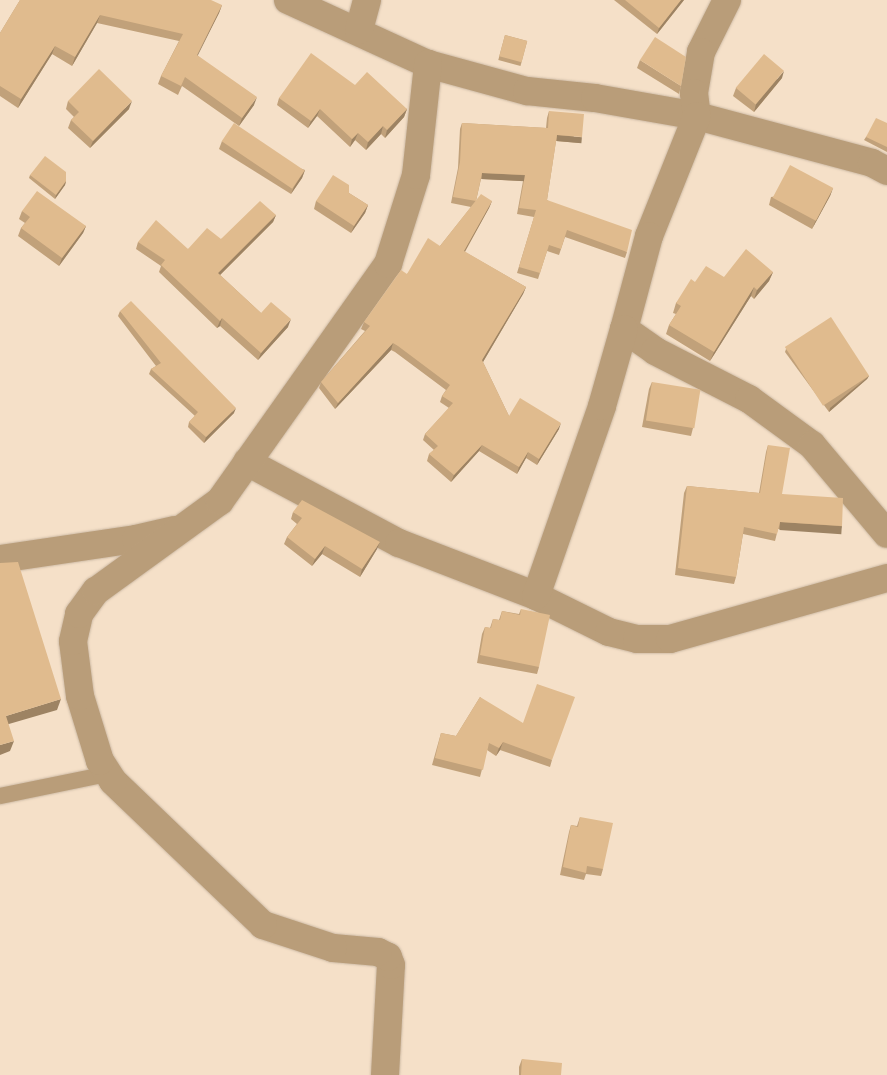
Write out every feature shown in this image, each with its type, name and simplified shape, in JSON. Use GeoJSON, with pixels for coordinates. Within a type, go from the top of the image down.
{"type":"FeatureCollection","features":[{"type":"Feature","properties":{"kind":"street"},"geometry":{"type":"LineString","coordinates":[[288,0],[359,30],[428,64],[527,91],[595,98],[697,116],[872,163],[887,172]]}},
{"type":"Feature","properties":{"kind":"street"},"geometry":{"type":"LineString","coordinates":[[359,30],[366,0]]}},
{"type":"Feature","properties":{"kind":"street"},"geometry":{"type":"LineString","coordinates":[[536,596],[597,424],[649,236],[697,116],[694,93],[701,52],[727,0]]}},
{"type":"Feature","properties":{"kind":"street"},"geometry":{"type":"LineString","coordinates":[[385,1075],[391,965],[388,957],[378,952],[333,948],[263,925],[107,774],[80,696],[73,641],[75,625],[85,603],[96,591],[220,501],[323,360],[388,264],[416,175],[428,64]]}},
{"type":"Feature","properties":{"kind":"street"},"geometry":{"type":"LineString","coordinates":[[624,329],[655,351],[749,398],[812,445],[887,534]]}},
{"type":"Feature","properties":{"kind":"street"},"geometry":{"type":"LineString","coordinates":[[247,462],[399,543],[536,596],[609,632],[636,639],[670,639],[887,578]]}},
{"type":"Feature","properties":{"kind":"street"},"geometry":{"type":"LineString","coordinates":[[0,559],[136,539],[181,528]]}},
{"type":"Feature","properties":{"kind":"lane"},"geometry":{"type":"LineString","coordinates":[[0,796],[107,774]]}},
{"type":"Feature","properties":{"kind":"building"},"geometry":{"type":"Polygon","coordinates":[[[20,0],[211,0],[222,5],[197,55],[257,97],[242,118],[185,77],[181,86],[161,76],[183,34],[100,15],[75,57],[55,46],[21,99],[0,86],[0,33],[20,0]]]}},
{"type":"Feature","properties":{"kind":"building"},"geometry":{"type":"Polygon","coordinates":[[[625,0],[681,0],[659,28],[625,0]]]}},
{"type":"Feature","properties":{"kind":"building"},"geometry":{"type":"Polygon","coordinates":[[[505,35],[527,41],[522,62],[499,56],[505,35]]]}},
{"type":"Feature","properties":{"kind":"building"},"geometry":{"type":"Polygon","coordinates":[[[655,37],[686,57],[681,86],[640,60],[655,37]]]}},
{"type":"Feature","properties":{"kind":"building"},"geometry":{"type":"Polygon","coordinates":[[[311,53],[355,85],[367,72],[407,109],[387,130],[383,126],[368,142],[358,133],[352,139],[320,109],[311,121],[279,98],[311,53]]]}},
{"type":"Feature","properties":{"kind":"building"},"geometry":{"type":"Polygon","coordinates":[[[764,54],[784,71],[756,104],[736,88],[764,54]]]}},
{"type":"Feature","properties":{"kind":"building"},"geometry":{"type":"Polygon","coordinates":[[[99,69],[132,101],[93,141],[71,120],[79,112],[68,101],[99,69]]]}},
{"type":"Feature","properties":{"kind":"building"},"geometry":{"type":"Polygon","coordinates":[[[549,111],[584,114],[582,137],[557,135],[547,200],[632,230],[627,252],[567,230],[561,249],[549,245],[540,273],[519,267],[536,210],[519,208],[525,175],[482,173],[476,201],[453,197],[460,162],[462,123],[548,128],[549,111]]]}},
{"type":"Feature","properties":{"kind":"building"},"geometry":{"type":"Polygon","coordinates":[[[876,118],[887,123],[887,147],[866,137],[876,118]]]}},
{"type":"Feature","properties":{"kind":"building"},"geometry":{"type":"Polygon","coordinates":[[[234,123],[304,171],[292,189],[222,141],[234,123]]]}},
{"type":"Feature","properties":{"kind":"building"},"geometry":{"type":"Polygon","coordinates":[[[45,156],[66,172],[66,181],[56,195],[30,175],[45,156]]]}},
{"type":"Feature","properties":{"kind":"building"},"geometry":{"type":"Polygon","coordinates":[[[790,165],[833,188],[816,221],[773,198],[790,165]]]}},
{"type":"Feature","properties":{"kind":"building"},"geometry":{"type":"Polygon","coordinates":[[[333,175],[349,185],[349,193],[368,205],[354,226],[316,201],[333,175]]]}},
{"type":"Feature","properties":{"kind":"building"},"geometry":{"type":"Polygon","coordinates":[[[37,191],[86,226],[62,258],[21,228],[30,217],[22,211],[37,191]]]}},
{"type":"Feature","properties":{"kind":"building"},"geometry":{"type":"Polygon","coordinates":[[[481,194],[492,201],[464,251],[526,287],[482,360],[509,416],[520,398],[561,423],[539,459],[528,452],[519,467],[482,445],[454,475],[429,454],[438,446],[425,434],[453,403],[442,396],[450,385],[398,346],[393,343],[338,403],[321,382],[370,326],[364,322],[401,270],[407,274],[428,238],[440,246],[481,194]]]}},
{"type":"Feature","properties":{"kind":"building"},"geometry":{"type":"Polygon","coordinates":[[[260,201],[276,215],[218,273],[261,313],[271,302],[291,319],[261,353],[222,318],[220,321],[161,265],[165,260],[138,242],[156,220],[188,249],[207,228],[221,239],[260,201]]]}},
{"type":"Feature","properties":{"kind":"building"},"geometry":{"type":"Polygon","coordinates":[[[746,249],[773,272],[757,290],[754,287],[714,352],[669,325],[681,306],[676,303],[691,279],[695,282],[706,266],[724,277],[746,249]]]}},
{"type":"Feature","properties":{"kind":"building"},"geometry":{"type":"Polygon","coordinates":[[[131,301],[236,408],[206,437],[189,422],[198,412],[151,369],[161,363],[120,311],[131,301]]]}},
{"type":"Feature","properties":{"kind":"building"},"geometry":{"type":"Polygon","coordinates":[[[831,317],[869,376],[823,406],[785,347],[831,317]]]}},
{"type":"Feature","properties":{"kind":"building"},"geometry":{"type":"Polygon","coordinates":[[[652,382],[700,390],[694,428],[646,421],[652,382]]]}},
{"type":"Feature","properties":{"kind":"building"},"geometry":{"type":"Polygon","coordinates":[[[768,445],[790,448],[782,494],[843,498],[842,526],[780,522],[777,534],[744,527],[736,577],[678,568],[687,486],[760,493],[768,445]]]}},
{"type":"Feature","properties":{"kind":"building"},"geometry":{"type":"Polygon","coordinates":[[[302,500],[380,542],[362,569],[325,546],[315,559],[287,537],[302,518],[293,512],[302,500]]]}},
{"type":"Feature","properties":{"kind":"building"},"geometry":{"type":"Polygon","coordinates":[[[18,562],[61,699],[6,716],[14,741],[0,745],[0,563],[18,562]]]}},
{"type":"Feature","properties":{"kind":"building"},"geometry":{"type":"Polygon","coordinates":[[[521,609],[550,615],[539,667],[480,655],[485,627],[491,628],[493,619],[500,620],[502,611],[520,615],[521,609]]]}},
{"type":"Feature","properties":{"kind":"building"},"geometry":{"type":"Polygon","coordinates":[[[537,684],[575,697],[552,760],[503,742],[499,748],[489,743],[483,770],[435,758],[441,733],[456,736],[480,697],[523,723],[537,684]]]}},
{"type":"Feature","properties":{"kind":"building"},"geometry":{"type":"Polygon","coordinates":[[[580,817],[613,823],[603,869],[587,866],[586,873],[563,867],[571,825],[578,827],[580,817]]]}},
{"type":"Feature","properties":{"kind":"building"},"geometry":{"type":"Polygon","coordinates":[[[522,1059],[562,1063],[561,1075],[521,1075],[522,1059]]]}}]}
